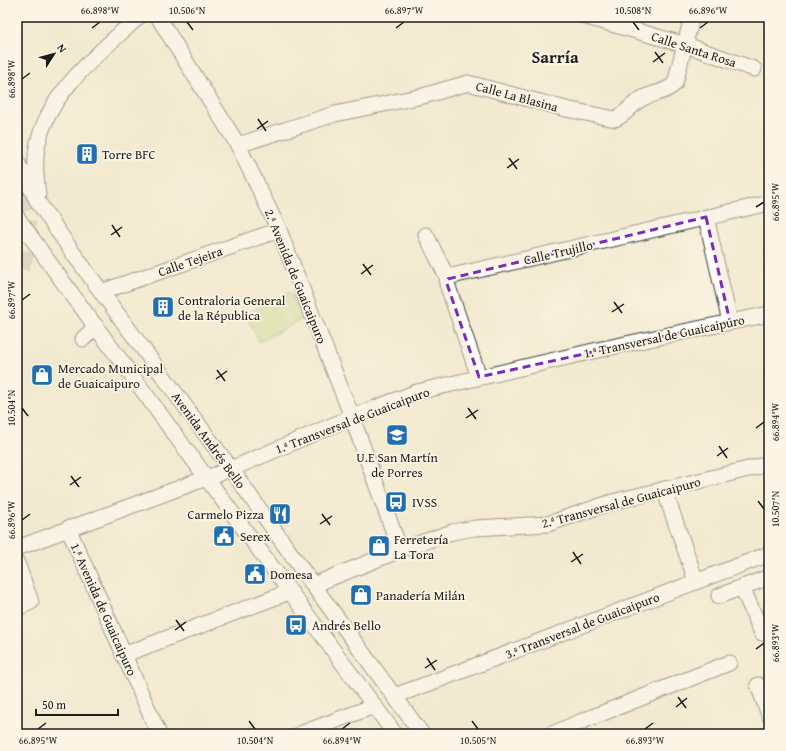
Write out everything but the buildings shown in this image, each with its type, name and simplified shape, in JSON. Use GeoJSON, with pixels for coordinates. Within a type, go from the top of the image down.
{"type":"FeatureCollection","features":[{"type":"Feature","properties":{"kind":"street"},"geometry":{"type":"LineString","coordinates":[[38,202],[36,166],[38,144],[43,128],[54,106],[71,81],[138,17]]}},
{"type":"Feature","properties":{"kind":"street","name":"2.ª Avenida de Guaicaipuro"},"geometry":{"type":"LineString","coordinates":[[159,17],[238,145],[279,230],[352,417],[400,550]]}},
{"type":"Feature","properties":{"kind":"street","name":"Calle Santa Rosa"},"geometry":{"type":"LineString","coordinates":[[587,17],[686,45],[754,69]]}},
{"type":"Feature","properties":{"kind":"street","name":"Calle La Blasina"},"geometry":{"type":"LineString","coordinates":[[238,145],[335,114],[424,96],[468,83],[566,109],[615,119],[621,117],[642,99],[672,86],[675,83],[692,17]]}},
{"type":"Feature","properties":{"kind":"street","name":"Avenida Andrés Bello"},"geometry":{"type":"LineString","coordinates":[[17,162],[38,202],[101,292],[422,734]]}},
{"type":"Feature","properties":{"kind":"street","name":"Calle Trujillo"},"geometry":{"type":"LineString","coordinates":[[448,279],[452,276],[769,203]]}},
{"type":"Feature","properties":{"kind":"street","name":"Avenida Andrés Bello"},"geometry":{"type":"LineString","coordinates":[[17,217],[61,281],[96,326],[289,592],[395,734]]}},
{"type":"Feature","properties":{"kind":"street"},"geometry":{"type":"LineString","coordinates":[[706,217],[730,322]]}},
{"type":"Feature","properties":{"kind":"street","name":"Calle Tejeira"},"geometry":{"type":"LineString","coordinates":[[101,292],[279,230]]}},
{"type":"Feature","properties":{"kind":"street"},"geometry":{"type":"LineString","coordinates":[[426,235],[448,279],[447,284],[479,377]]}},
{"type":"Feature","properties":{"kind":"street","name":"1.ª Transversal de Guaicaipuro"},"geometry":{"type":"LineString","coordinates":[[17,548],[231,469],[352,417],[417,392],[602,349],[769,314]]}},
{"type":"Feature","properties":{"kind":"street"},"geometry":{"type":"LineString","coordinates":[[83,339],[96,326]]}},
{"type":"Feature","properties":{"kind":"street","name":"2.ª Transversal de Guaicaipuro"},"geometry":{"type":"LineString","coordinates":[[313,585],[400,550],[452,532],[475,528],[548,524],[605,504],[769,464]]}},
{"type":"Feature","properties":{"kind":"street"},"geometry":{"type":"LineString","coordinates":[[664,489],[696,582]]}},
{"type":"Feature","properties":{"kind":"street","name":"1.ª Avenida de Guaicaipuro"},"geometry":{"type":"LineString","coordinates":[[68,528],[159,734]]}},
{"type":"Feature","properties":{"kind":"street","name":"3.ª Transversal de Guaicaipuro"},"geometry":{"type":"LineString","coordinates":[[394,696],[769,554]]}},
{"type":"Feature","properties":{"kind":"street"},"geometry":{"type":"LineString","coordinates":[[17,563],[31,602],[17,608]]}},
{"type":"Feature","properties":{"kind":"street"},"geometry":{"type":"LineString","coordinates":[[720,596],[769,576]]}},
{"type":"Feature","properties":{"kind":"street"},"geometry":{"type":"LineString","coordinates":[[742,587],[762,633]]}},
{"type":"Feature","properties":{"kind":"street"},"geometry":{"type":"LineString","coordinates":[[123,655],[289,592]]}},
{"type":"Feature","properties":{"kind":"street"},"geometry":{"type":"LineString","coordinates":[[552,734],[729,663]]}},
{"type":"Feature","properties":{"kind":"street"},"geometry":{"type":"LineString","coordinates":[[758,685],[769,715]]}},
{"type":"Feature","properties":{"kind":"street"},"geometry":{"type":"LineString","coordinates":[[300,734],[374,706]]}},
{"type":"Feature","properties":{"kind":"highlighted area"},"geometry":{"type":"Polygon","coordinates":[[[706,217],[730,322],[479,377],[447,284],[448,279],[706,217]]]}},
{"type":"Feature","properties":{"kind":"green space"},"geometry":{"type":"Polygon","coordinates":[[[290,292],[304,318],[260,342],[245,315],[290,292]]]}},
{"type":"Feature","properties":{"kind":"tunnel"},"geometry":{"type":"LineString","coordinates":[[17,194],[25,214],[27,235],[24,256],[17,276]]}},
{"type":"Feature","properties":{"kind":"place","name":"Torre BFC"},"geometry":{"type":"Point","coordinates":[87,154]}},
{"type":"Feature","properties":{"kind":"place","name":"Contraloria General de la Républica"},"geometry":{"type":"Point","coordinates":[163,307]}},
{"type":"Feature","properties":{"kind":"place","name":"Mercado Municipal de Guaicaipuro"},"geometry":{"type":"Point","coordinates":[42,375]}},
{"type":"Feature","properties":{"kind":"place","name":"U.E San Martín de Porres"},"geometry":{"type":"Point","coordinates":[397,435]}},
{"type":"Feature","properties":{"kind":"place","name":"IVSS"},"geometry":{"type":"Point","coordinates":[396,502]}},
{"type":"Feature","properties":{"kind":"place","name":"Carmelo Pizza"},"geometry":{"type":"Point","coordinates":[280,514]}},
{"type":"Feature","properties":{"kind":"place","name":"Serex"},"geometry":{"type":"Point","coordinates":[224,536]}},
{"type":"Feature","properties":{"kind":"place","name":"Ferretería La Tora"},"geometry":{"type":"Point","coordinates":[379,546]}},
{"type":"Feature","properties":{"kind":"place","name":"Domesa"},"geometry":{"type":"Point","coordinates":[255,574]}},
{"type":"Feature","properties":{"kind":"place","name":"Panadería Milán"},"geometry":{"type":"Point","coordinates":[361,595]}},
{"type":"Feature","properties":{"kind":"place","name":"Andrés Bello"},"geometry":{"type":"Point","coordinates":[296,625]}},
{"type":"Feature","properties":{"kind":"district","name":"Sarría"},"geometry":{"type":"Point","coordinates":[555,57]}}]}
